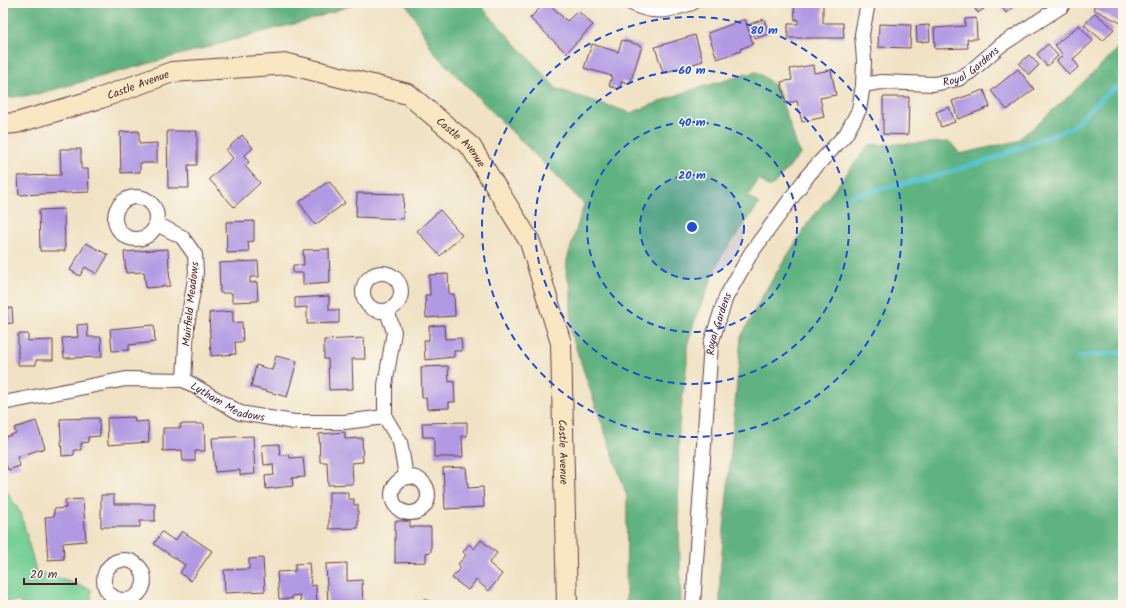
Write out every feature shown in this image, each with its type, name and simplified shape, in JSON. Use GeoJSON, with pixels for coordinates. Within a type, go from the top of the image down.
{"type":"FeatureCollection","features":[{"type":"Feature","properties":{"kind":"street"},"geometry":{"type":"LineString","coordinates":[[631,3],[644,10],[670,11],[692,3]]}},
{"type":"Feature","properties":{"kind":"street","name":"Royal Gardens"},"geometry":{"type":"LineString","coordinates":[[693,605],[711,343],[726,297],[750,253],[809,174],[846,134],[859,110],[863,85],[864,61],[862,34],[868,3]]}},
{"type":"Feature","properties":{"kind":"street","name":"Royal Gardens"},"geometry":{"type":"LineString","coordinates":[[863,85],[881,82],[934,84],[958,79],[970,72],[1001,45],[1062,6],[1063,3]]}},
{"type":"Feature","properties":{"kind":"street","name":"Castle Avenue"},"geometry":{"type":"LineString","coordinates":[[3,124],[16,123],[101,98],[172,72],[288,64],[408,94],[471,147],[530,242],[561,343],[567,605]]}},
{"type":"Feature","properties":{"kind":"street","name":"Muirfield Meadows"},"geometry":{"type":"LineString","coordinates":[[157,224],[182,237],[195,255],[196,273],[187,326],[184,380]]}},
{"type":"Feature","properties":{"kind":"street"},"geometry":{"type":"LineString","coordinates":[[387,311],[394,332],[385,385],[385,417],[400,442],[406,476]]}},
{"type":"Feature","properties":{"kind":"street","name":"Lytham Meadows"},"geometry":{"type":"LineString","coordinates":[[3,403],[126,379],[184,380],[240,413],[294,422],[345,422],[385,417]]}},
{"type":"Feature","properties":{"kind":"green space"},"geometry":{"type":"Polygon","coordinates":[[[3,3],[358,3],[303,22],[34,95],[3,98],[3,3]]]}},
{"type":"Feature","properties":{"kind":"green space"},"geometry":{"type":"Polygon","coordinates":[[[406,3],[478,3],[557,89],[631,113],[685,92],[757,72],[777,87],[800,155],[770,188],[759,179],[748,196],[759,204],[720,258],[696,317],[687,346],[687,362],[679,427],[678,481],[681,605],[626,605],[627,496],[571,334],[571,287],[566,275],[567,260],[584,204],[435,54],[406,3]]]}},
{"type":"Feature","properties":{"kind":"green space"},"geometry":{"type":"Polygon","coordinates":[[[1123,44],[1123,605],[720,605],[720,574],[741,337],[765,291],[808,223],[869,145],[950,142],[960,154],[1017,141],[1067,98],[1123,44]]]}},
{"type":"Feature","properties":{"kind":"green space"},"geometry":{"type":"Polygon","coordinates":[[[3,485],[21,514],[36,571],[91,589],[91,601],[65,605],[21,605],[19,601],[3,603],[3,485]]]}},
{"type":"Feature","properties":{"kind":"building"},"geometry":{"type":"Polygon","coordinates":[[[545,3],[548,3],[567,21],[578,11],[593,25],[566,53],[530,18],[545,3]]]}},
{"type":"Feature","properties":{"kind":"building"},"geometry":{"type":"Polygon","coordinates":[[[794,3],[823,3],[823,23],[843,23],[844,38],[788,38],[788,24],[798,24],[798,19],[795,20],[794,3]]]}},
{"type":"Feature","properties":{"kind":"building"},"geometry":{"type":"Polygon","coordinates":[[[971,3],[987,3],[989,5],[978,13],[971,3]]]}},
{"type":"Feature","properties":{"kind":"building"},"geometry":{"type":"Polygon","coordinates":[[[999,3],[1018,3],[1006,13],[999,3]]]}},
{"type":"Feature","properties":{"kind":"building"},"geometry":{"type":"Polygon","coordinates":[[[1096,3],[1122,3],[1120,7],[1123,9],[1123,24],[1093,9],[1096,3]]]}},
{"type":"Feature","properties":{"kind":"building"},"geometry":{"type":"Polygon","coordinates":[[[1095,13],[1114,29],[1103,41],[1084,25],[1095,13]]]}},
{"type":"Feature","properties":{"kind":"building"},"geometry":{"type":"Polygon","coordinates":[[[976,18],[977,39],[967,39],[968,48],[935,49],[934,28],[965,26],[965,19],[976,18]]]}},
{"type":"Feature","properties":{"kind":"building"},"geometry":{"type":"Polygon","coordinates":[[[745,19],[753,44],[740,49],[741,51],[717,59],[708,33],[745,19]]]}},
{"type":"Feature","properties":{"kind":"building"},"geometry":{"type":"Polygon","coordinates":[[[764,19],[769,34],[755,38],[750,24],[764,19]]]}},
{"type":"Feature","properties":{"kind":"building"},"geometry":{"type":"Polygon","coordinates":[[[879,24],[911,25],[910,48],[878,47],[879,24]]]}},
{"type":"Feature","properties":{"kind":"building"},"geometry":{"type":"Polygon","coordinates":[[[929,25],[930,41],[917,42],[916,26],[929,25]]]}},
{"type":"Feature","properties":{"kind":"building"},"geometry":{"type":"Polygon","coordinates":[[[1079,25],[1093,41],[1073,59],[1079,67],[1069,75],[1057,61],[1063,55],[1055,45],[1079,25]]]}},
{"type":"Feature","properties":{"kind":"building"},"geometry":{"type":"Polygon","coordinates":[[[695,35],[703,61],[663,73],[655,47],[695,35]]]}},
{"type":"Feature","properties":{"kind":"building"},"geometry":{"type":"Polygon","coordinates":[[[622,40],[642,46],[630,84],[622,81],[619,89],[609,86],[612,76],[584,68],[592,44],[618,52],[622,40]]]}},
{"type":"Feature","properties":{"kind":"building"},"geometry":{"type":"Polygon","coordinates":[[[1048,44],[1058,56],[1047,66],[1037,54],[1048,44]]]}},
{"type":"Feature","properties":{"kind":"building"},"geometry":{"type":"Polygon","coordinates":[[[1029,55],[1039,65],[1029,75],[1019,64],[1029,55]]]}},
{"type":"Feature","properties":{"kind":"building"},"geometry":{"type":"Polygon","coordinates":[[[813,65],[814,73],[831,70],[836,95],[820,98],[824,117],[802,122],[797,101],[786,104],[781,82],[792,80],[790,69],[813,65]]]}},
{"type":"Feature","properties":{"kind":"building"},"geometry":{"type":"Polygon","coordinates":[[[1018,69],[1034,89],[1007,110],[991,91],[1018,69]]]}},
{"type":"Feature","properties":{"kind":"building"},"geometry":{"type":"Polygon","coordinates":[[[984,90],[990,107],[958,119],[952,101],[984,90]]]}},
{"type":"Feature","properties":{"kind":"building"},"geometry":{"type":"Polygon","coordinates":[[[883,97],[909,97],[908,135],[883,134],[883,97]]]}},
{"type":"Feature","properties":{"kind":"building"},"geometry":{"type":"Polygon","coordinates":[[[949,107],[955,122],[941,127],[936,112],[949,107]]]}},
{"type":"Feature","properties":{"kind":"building"},"geometry":{"type":"Polygon","coordinates":[[[139,131],[139,144],[157,143],[157,163],[140,163],[140,172],[121,173],[120,132],[139,131]]]}},
{"type":"Feature","properties":{"kind":"building"},"geometry":{"type":"Polygon","coordinates":[[[167,131],[197,131],[197,165],[188,165],[189,188],[168,188],[167,131]]]}},
{"type":"Feature","properties":{"kind":"building"},"geometry":{"type":"Polygon","coordinates":[[[242,135],[253,148],[244,156],[249,162],[245,166],[260,183],[234,207],[209,179],[233,158],[226,150],[242,135]]]}},
{"type":"Feature","properties":{"kind":"building"},"geometry":{"type":"Polygon","coordinates":[[[60,149],[81,149],[81,169],[88,169],[89,192],[19,195],[18,176],[61,175],[60,149]]]}},
{"type":"Feature","properties":{"kind":"building"},"geometry":{"type":"Polygon","coordinates":[[[329,181],[345,203],[315,225],[299,202],[329,181]]]}},
{"type":"Feature","properties":{"kind":"building"},"geometry":{"type":"Polygon","coordinates":[[[357,193],[404,194],[403,219],[356,217],[357,193]]]}},
{"type":"Feature","properties":{"kind":"building"},"geometry":{"type":"Polygon","coordinates":[[[64,209],[65,251],[40,251],[39,210],[64,209]]]}},
{"type":"Feature","properties":{"kind":"building"},"geometry":{"type":"Polygon","coordinates":[[[440,210],[462,235],[440,256],[417,231],[440,210]]]}},
{"type":"Feature","properties":{"kind":"building"},"geometry":{"type":"Polygon","coordinates":[[[254,221],[254,241],[248,242],[249,252],[227,253],[226,222],[254,221]]]}},
{"type":"Feature","properties":{"kind":"building"},"geometry":{"type":"Polygon","coordinates":[[[86,243],[108,255],[97,274],[85,267],[80,276],[70,270],[86,243]]]}},
{"type":"Feature","properties":{"kind":"building"},"geometry":{"type":"Polygon","coordinates":[[[168,249],[170,286],[146,288],[144,272],[126,273],[124,252],[168,249]]]}},
{"type":"Feature","properties":{"kind":"building"},"geometry":{"type":"Polygon","coordinates":[[[329,249],[330,283],[303,285],[303,273],[293,273],[293,265],[304,265],[303,250],[329,249]]]}},
{"type":"Feature","properties":{"kind":"building"},"geometry":{"type":"Polygon","coordinates":[[[258,261],[259,277],[250,277],[250,283],[257,282],[258,301],[232,302],[232,293],[220,293],[219,263],[258,261]]]}},
{"type":"Feature","properties":{"kind":"building"},"geometry":{"type":"Polygon","coordinates":[[[448,274],[449,294],[454,294],[455,316],[426,318],[425,295],[430,295],[429,275],[448,274]]]}},
{"type":"Feature","properties":{"kind":"building"},"geometry":{"type":"Polygon","coordinates":[[[3,290],[5,308],[12,308],[13,323],[3,324],[3,290]]]}},
{"type":"Feature","properties":{"kind":"building"},"geometry":{"type":"Polygon","coordinates":[[[329,296],[329,310],[339,310],[339,323],[307,324],[307,307],[295,308],[295,298],[329,296]]]}},
{"type":"Feature","properties":{"kind":"building"},"geometry":{"type":"Polygon","coordinates":[[[233,311],[233,323],[242,322],[243,342],[235,342],[236,354],[211,356],[209,313],[233,311]]]}},
{"type":"Feature","properties":{"kind":"building"},"geometry":{"type":"Polygon","coordinates":[[[87,324],[88,337],[101,337],[102,357],[64,358],[62,338],[78,337],[77,325],[87,324]]]}},
{"type":"Feature","properties":{"kind":"building"},"geometry":{"type":"Polygon","coordinates":[[[154,325],[155,342],[129,345],[129,350],[112,351],[110,329],[154,325]]]}},
{"type":"Feature","properties":{"kind":"building"},"geometry":{"type":"Polygon","coordinates":[[[444,325],[445,339],[461,338],[462,351],[454,351],[454,357],[425,360],[424,340],[429,340],[429,326],[444,325]]]}},
{"type":"Feature","properties":{"kind":"building"},"geometry":{"type":"Polygon","coordinates":[[[18,334],[28,334],[28,341],[53,340],[53,360],[36,360],[36,365],[18,365],[18,334]]]}},
{"type":"Feature","properties":{"kind":"building"},"geometry":{"type":"Polygon","coordinates":[[[364,338],[365,359],[352,359],[353,389],[329,390],[328,359],[324,359],[324,340],[364,338]]]}},
{"type":"Feature","properties":{"kind":"building"},"geometry":{"type":"Polygon","coordinates":[[[276,356],[297,361],[287,397],[251,387],[256,365],[272,370],[276,356]]]}},
{"type":"Feature","properties":{"kind":"building"},"geometry":{"type":"Polygon","coordinates":[[[448,366],[449,382],[454,381],[455,402],[449,402],[449,408],[427,409],[426,398],[422,398],[421,367],[448,366]]]}},
{"type":"Feature","properties":{"kind":"building"},"geometry":{"type":"Polygon","coordinates":[[[134,417],[135,422],[148,421],[149,442],[108,445],[107,418],[134,417]]]}},
{"type":"Feature","properties":{"kind":"building"},"geometry":{"type":"Polygon","coordinates":[[[99,418],[100,436],[88,437],[88,442],[81,443],[81,450],[74,450],[74,455],[62,456],[60,419],[99,418]]]}},
{"type":"Feature","properties":{"kind":"building"},"geometry":{"type":"Polygon","coordinates":[[[36,421],[45,448],[17,457],[20,466],[8,470],[3,455],[3,438],[16,433],[14,428],[36,421]]]}},
{"type":"Feature","properties":{"kind":"building"},"geometry":{"type":"Polygon","coordinates":[[[467,422],[467,436],[462,436],[463,457],[434,457],[434,437],[423,437],[422,423],[467,422]]]}},
{"type":"Feature","properties":{"kind":"building"},"geometry":{"type":"Polygon","coordinates":[[[180,424],[204,424],[205,451],[195,451],[195,461],[183,461],[182,450],[163,451],[163,428],[181,428],[180,424]]]}},
{"type":"Feature","properties":{"kind":"building"},"geometry":{"type":"Polygon","coordinates":[[[345,432],[345,439],[362,438],[363,462],[352,463],[353,484],[328,485],[327,462],[320,462],[319,434],[345,432]]]}},
{"type":"Feature","properties":{"kind":"building"},"geometry":{"type":"Polygon","coordinates":[[[253,436],[255,474],[240,475],[240,470],[215,472],[212,438],[253,436]]]}},
{"type":"Feature","properties":{"kind":"building"},"geometry":{"type":"Polygon","coordinates":[[[279,444],[280,455],[289,454],[290,458],[303,457],[305,477],[292,478],[293,486],[266,489],[265,476],[274,475],[273,464],[264,465],[262,445],[279,444]]]}},
{"type":"Feature","properties":{"kind":"building"},"geometry":{"type":"Polygon","coordinates":[[[466,467],[468,488],[483,487],[484,507],[445,509],[443,468],[466,467]]]}},
{"type":"Feature","properties":{"kind":"building"},"geometry":{"type":"Polygon","coordinates":[[[329,492],[348,492],[348,499],[354,499],[354,505],[358,505],[358,528],[329,529],[329,492]]]}},
{"type":"Feature","properties":{"kind":"building"},"geometry":{"type":"Polygon","coordinates":[[[101,495],[114,495],[114,504],[155,504],[155,521],[140,521],[140,527],[101,527],[101,495]]]}},
{"type":"Feature","properties":{"kind":"building"},"geometry":{"type":"Polygon","coordinates":[[[83,499],[86,541],[63,543],[64,559],[48,560],[45,517],[54,516],[54,509],[66,508],[65,500],[83,499]]]}},
{"type":"Feature","properties":{"kind":"building"},"geometry":{"type":"Polygon","coordinates":[[[395,521],[410,521],[410,527],[431,527],[431,552],[426,553],[426,562],[395,563],[395,521]]]}},
{"type":"Feature","properties":{"kind":"building"},"geometry":{"type":"Polygon","coordinates":[[[182,531],[212,551],[191,581],[180,573],[185,565],[154,544],[162,532],[175,541],[182,531]]]}},
{"type":"Feature","properties":{"kind":"building"},"geometry":{"type":"Polygon","coordinates":[[[481,540],[497,553],[489,563],[502,574],[489,591],[476,580],[468,590],[452,578],[461,567],[458,564],[466,555],[463,552],[469,544],[474,549],[481,540]]]}},
{"type":"Feature","properties":{"kind":"building"},"geometry":{"type":"Polygon","coordinates":[[[263,558],[265,591],[225,593],[224,570],[249,569],[249,559],[263,558]]]}},
{"type":"Feature","properties":{"kind":"building"},"geometry":{"type":"Polygon","coordinates":[[[309,563],[311,586],[316,585],[317,605],[301,605],[300,595],[292,596],[292,599],[279,599],[277,572],[295,571],[295,564],[309,563]]]}},
{"type":"Feature","properties":{"kind":"building"},"geometry":{"type":"Polygon","coordinates":[[[347,563],[347,581],[362,580],[363,605],[328,605],[326,564],[347,563]]]}},
{"type":"Feature","properties":{"kind":"building"},"geometry":{"type":"Polygon","coordinates":[[[425,598],[435,605],[418,605],[425,598]]]}},
{"type":"Feature","properties":{"kind":"waterway"},"geometry":{"type":"LineString","coordinates":[[851,196],[929,178],[995,158],[1072,127],[1109,92],[1123,84]]}},
{"type":"Feature","properties":{"kind":"waterway"},"geometry":{"type":"LineString","coordinates":[[1078,357],[1123,352]]}}]}
